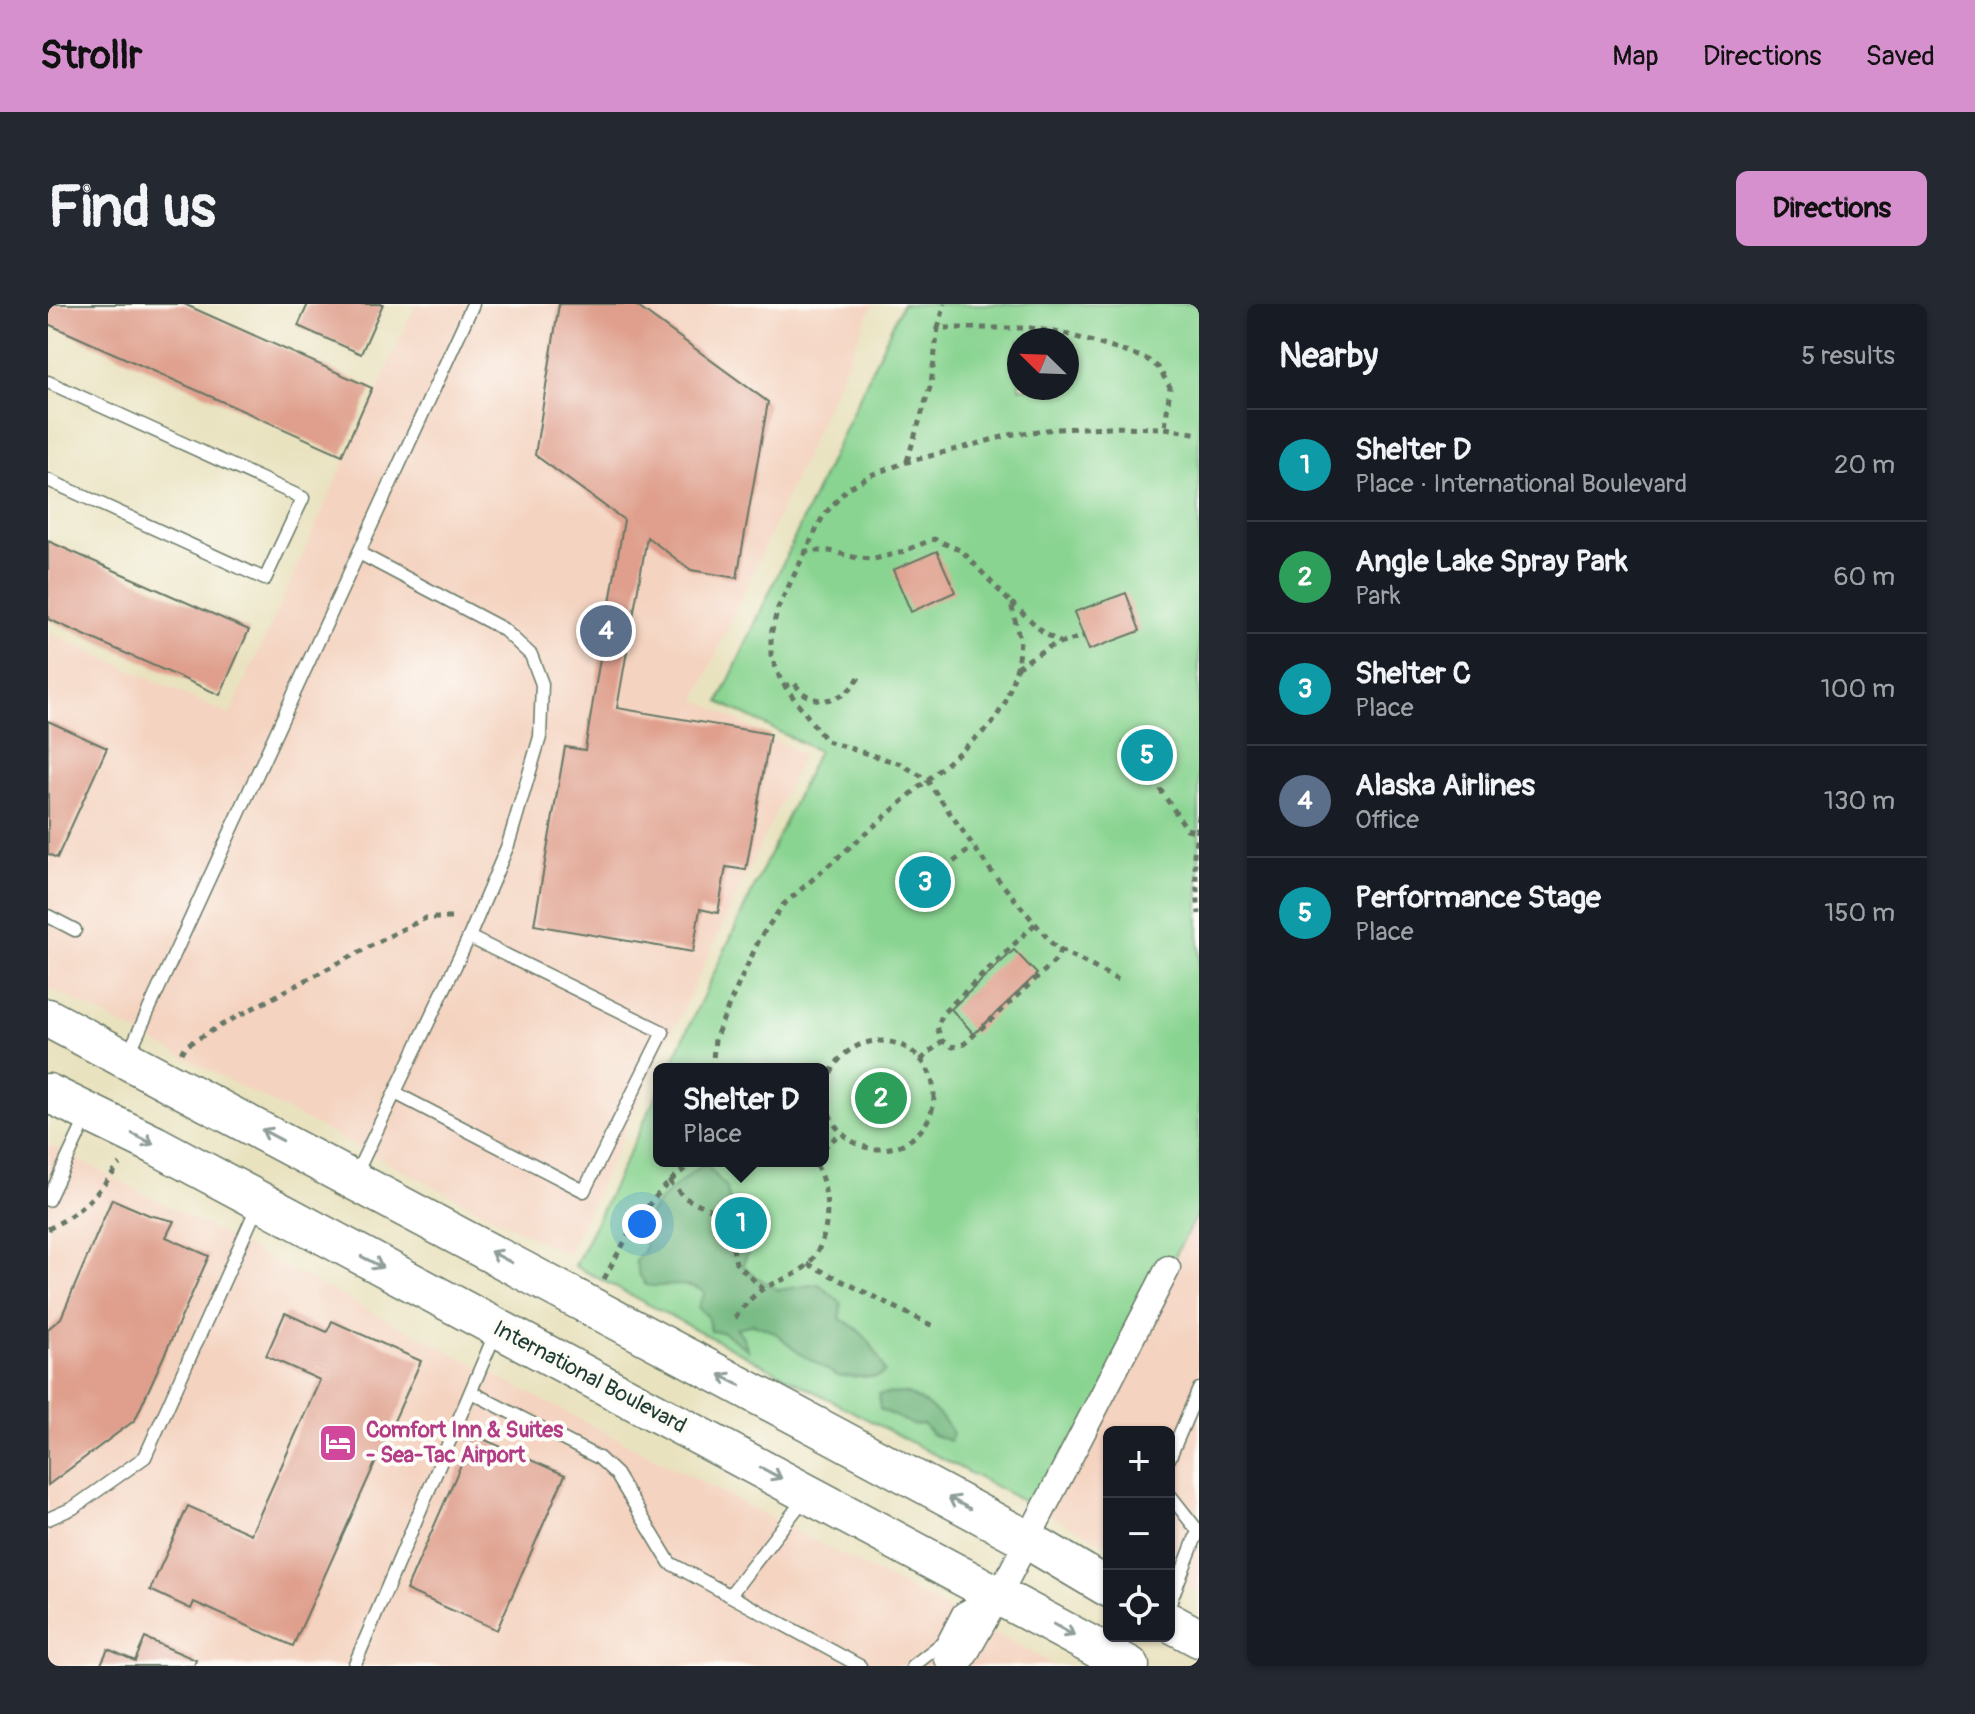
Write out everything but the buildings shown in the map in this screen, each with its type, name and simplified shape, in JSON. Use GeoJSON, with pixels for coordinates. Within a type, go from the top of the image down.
{"type":"FeatureCollection","features":[{"type":"Feature","properties":{"kind":"main road"},"geometry":{"type":"LineString","coordinates":[[48,1018],[1028,1540],[1103,1584]]}},
{"type":"Feature","properties":{"kind":"main road","name":"International Boulevard"},"geometry":{"type":"LineString","coordinates":[[48,1093],[138,1136],[1130,1666]]}},
{"type":"Feature","properties":{"kind":"main road"},"geometry":{"type":"LineString","coordinates":[[1175,1625],[1199,1638]]}},
{"type":"Feature","properties":{"kind":"street"},"geometry":{"type":"LineString","coordinates":[[999,1595],[964,1614],[945,1651],[947,1659],[956,1666],[999,1595],[1168,1268]]}},
{"type":"Feature","properties":{"kind":"lane"},"geometry":{"type":"LineString","coordinates":[[127,1058],[473,304]]}},
{"type":"Feature","properties":{"kind":"lane"},"geometry":{"type":"LineString","coordinates":[[48,382],[303,498],[265,579],[48,480]]}},
{"type":"Feature","properties":{"kind":"lane"},"geometry":{"type":"LineString","coordinates":[[353,1178],[472,932],[508,845],[540,737],[542,684],[531,655],[503,629],[359,553]]}},
{"type":"Feature","properties":{"kind":"lane"},"geometry":{"type":"LineString","coordinates":[[48,916],[75,930]]}},
{"type":"Feature","properties":{"kind":"lane"},"geometry":{"type":"LineString","coordinates":[[395,1093],[584,1191],[663,1032],[472,932]]}},
{"type":"Feature","properties":{"kind":"lane"},"geometry":{"type":"LineString","coordinates":[[48,1200],[89,1113]]}},
{"type":"Feature","properties":{"kind":"lane"},"geometry":{"type":"LineString","coordinates":[[48,1519],[73,1508],[145,1457],[259,1202]]}},
{"type":"Feature","properties":{"kind":"lane"},"geometry":{"type":"LineString","coordinates":[[354,1666],[498,1328]]}},
{"type":"Feature","properties":{"kind":"lane"},"geometry":{"type":"LineString","coordinates":[[1175,1445],[1199,1389]]}},
{"type":"Feature","properties":{"kind":"lane"},"geometry":{"type":"LineString","coordinates":[[471,1392],[599,1458],[616,1474],[670,1563],[860,1666]]}},
{"type":"Feature","properties":{"kind":"lane"},"geometry":{"type":"LineString","coordinates":[[730,1595],[808,1493]]}},
{"type":"Feature","properties":{"kind":"lane"},"geometry":{"type":"LineString","coordinates":[[1172,1498],[1198,1530],[1175,1589]]}},
{"type":"Feature","properties":{"kind":"lane"},"geometry":{"type":"LineString","coordinates":[[913,1666],[954,1634]]}},
{"type":"Feature","properties":{"kind":"path"},"geometry":{"type":"LineString","coordinates":[[907,462],[931,384],[938,328],[945,304]]}},
{"type":"Feature","properties":{"kind":"path"},"geometry":{"type":"LineString","coordinates":[[938,328],[1030,328],[1067,334],[1145,358],[1158,367],[1170,387],[1165,428]]}},
{"type":"Feature","properties":{"kind":"path"},"geometry":{"type":"LineString","coordinates":[[1118,980],[1055,947],[973,847],[926,779],[892,760],[826,741],[784,686],[775,669],[771,634],[778,608],[823,516],[848,488],[871,475],[907,462],[1014,434],[1056,429],[1165,428],[1199,434]]}},
{"type":"Feature","properties":{"kind":"path"},"geometry":{"type":"LineString","coordinates":[[804,551],[830,551],[874,559],[934,539],[962,551],[1011,603],[1045,634],[1061,642]]}},
{"type":"Feature","properties":{"kind":"path"},"geometry":{"type":"LineString","coordinates":[[713,1063],[715,1039],[760,938],[771,921],[802,887],[992,724],[1006,701],[1017,667],[1020,641],[1011,603]]}},
{"type":"Feature","properties":{"kind":"path"},"geometry":{"type":"LineString","coordinates":[[1017,667],[1061,642],[1084,636]]}},
{"type":"Feature","properties":{"kind":"path"},"geometry":{"type":"LineString","coordinates":[[784,686],[794,683],[803,693],[816,698],[837,699],[847,694],[859,677]]}},
{"type":"Feature","properties":{"kind":"path"},"geometry":{"type":"LineString","coordinates":[[1153,779],[1187,829],[1195,831]]}},
{"type":"Feature","properties":{"kind":"path"},"geometry":{"type":"LineString","coordinates":[[1199,815],[1194,854],[1199,914]]}},
{"type":"Feature","properties":{"kind":"path"},"geometry":{"type":"LineString","coordinates":[[944,869],[973,847]]}},
{"type":"Feature","properties":{"kind":"path"},"geometry":{"type":"LineString","coordinates":[[167,1079],[185,1046],[401,930],[426,918],[455,918],[472,932]]}},
{"type":"Feature","properties":{"kind":"path"},"geometry":{"type":"LineString","coordinates":[[1035,924],[943,1013],[937,1027],[942,1041],[953,1047],[964,1044],[1054,962],[1061,950]]}},
{"type":"Feature","properties":{"kind":"path"},"geometry":{"type":"LineString","coordinates":[[829,1084],[832,1071],[849,1051],[865,1043],[883,1041],[901,1045],[921,1060],[933,1085],[934,1103],[928,1120],[917,1134],[903,1144],[885,1149],[868,1148],[851,1141],[841,1133],[829,1114]]}},
{"type":"Feature","properties":{"kind":"path"},"geometry":{"type":"LineString","coordinates":[[921,1060],[942,1041]]}},
{"type":"Feature","properties":{"kind":"path"},"geometry":{"type":"LineString","coordinates":[[829,1143],[841,1133]]}},
{"type":"Feature","properties":{"kind":"path"},"geometry":{"type":"LineString","coordinates":[[48,1229],[72,1217],[90,1202],[138,1136]]}},
{"type":"Feature","properties":{"kind":"path"},"geometry":{"type":"LineString","coordinates":[[590,1305],[646,1207],[669,1181],[687,1167]]}},
{"type":"Feature","properties":{"kind":"path"},"geometry":{"type":"LineString","coordinates":[[735,1318],[744,1305],[763,1289],[808,1264],[820,1243],[827,1207],[817,1167]]}},
{"type":"Feature","properties":{"kind":"path"},"geometry":{"type":"LineString","coordinates":[[669,1181],[685,1198],[712,1210],[731,1239],[736,1263],[763,1289]]}},
{"type":"Feature","properties":{"kind":"path"},"geometry":{"type":"LineString","coordinates":[[808,1264],[935,1327]]}},
{"type":"Feature","properties":{"kind":"shaded area"},"geometry":{"type":"Polygon","coordinates":[[[416,304],[873,304],[696,699],[803,755],[658,1063],[653,1063],[653,1073],[567,1255],[48,987],[48,633],[230,715],[416,304]]]}},
{"type":"Feature","properties":{"kind":"shaded area"},"geometry":{"type":"Polygon","coordinates":[[[48,1144],[270,1259],[1057,1666],[48,1666],[48,1144]]]}},
{"type":"Feature","properties":{"kind":"shaded area"},"geometry":{"type":"Polygon","coordinates":[[[1199,1210],[1199,1593],[1175,1580],[1175,1426],[1103,1426],[1103,1543],[1042,1511],[1199,1210]]]}},
{"type":"Feature","properties":{"kind":"green space"},"geometry":{"type":"Polygon","coordinates":[[[902,304],[1199,304],[1199,1210],[1042,1511],[575,1266],[653,1103],[653,1167],[829,1167],[829,1063],[672,1063],[818,751],[719,702],[902,304]]]}},
{"type":"Feature","properties":{"kind":"green space"},"geometry":{"type":"Polygon","coordinates":[[[700,1167],[708,1167],[726,1187],[733,1212],[722,1223],[741,1242],[748,1235],[751,1247],[743,1264],[746,1268],[778,1290],[819,1284],[841,1303],[840,1319],[868,1341],[885,1372],[877,1377],[838,1376],[799,1353],[774,1332],[754,1324],[736,1328],[748,1350],[723,1332],[711,1331],[707,1316],[698,1307],[705,1293],[699,1289],[685,1285],[646,1285],[635,1261],[646,1244],[646,1221],[664,1196],[700,1167]]]}},
{"type":"Feature","properties":{"kind":"green space"},"geometry":{"type":"Polygon","coordinates":[[[905,1393],[943,1419],[953,1433],[950,1441],[933,1435],[923,1424],[913,1425],[880,1409],[879,1394],[905,1393]]]}},
{"type":"Feature","properties":{"kind":"place","name":"Alaska Airlines"},"geometry":{"type":"Point","coordinates":[606,631]}},
{"type":"Feature","properties":{"kind":"place","name":"Performance Stage"},"geometry":{"type":"Point","coordinates":[1147,755]}},
{"type":"Feature","properties":{"kind":"place","name":"Shelter C"},"geometry":{"type":"Point","coordinates":[925,882]}},
{"type":"Feature","properties":{"kind":"place","name":"Angle Lake Spray Park"},"geometry":{"type":"Point","coordinates":[881,1098]}},
{"type":"Feature","properties":{"kind":"place","name":"Shelter D"},"geometry":{"type":"Point","coordinates":[741,1223]}},
{"type":"Feature","properties":{"kind":"place","name":"Comfort Inn & Suites - Sea-Tac Airport"},"geometry":{"type":"Point","coordinates":[338,1443]}}]}
